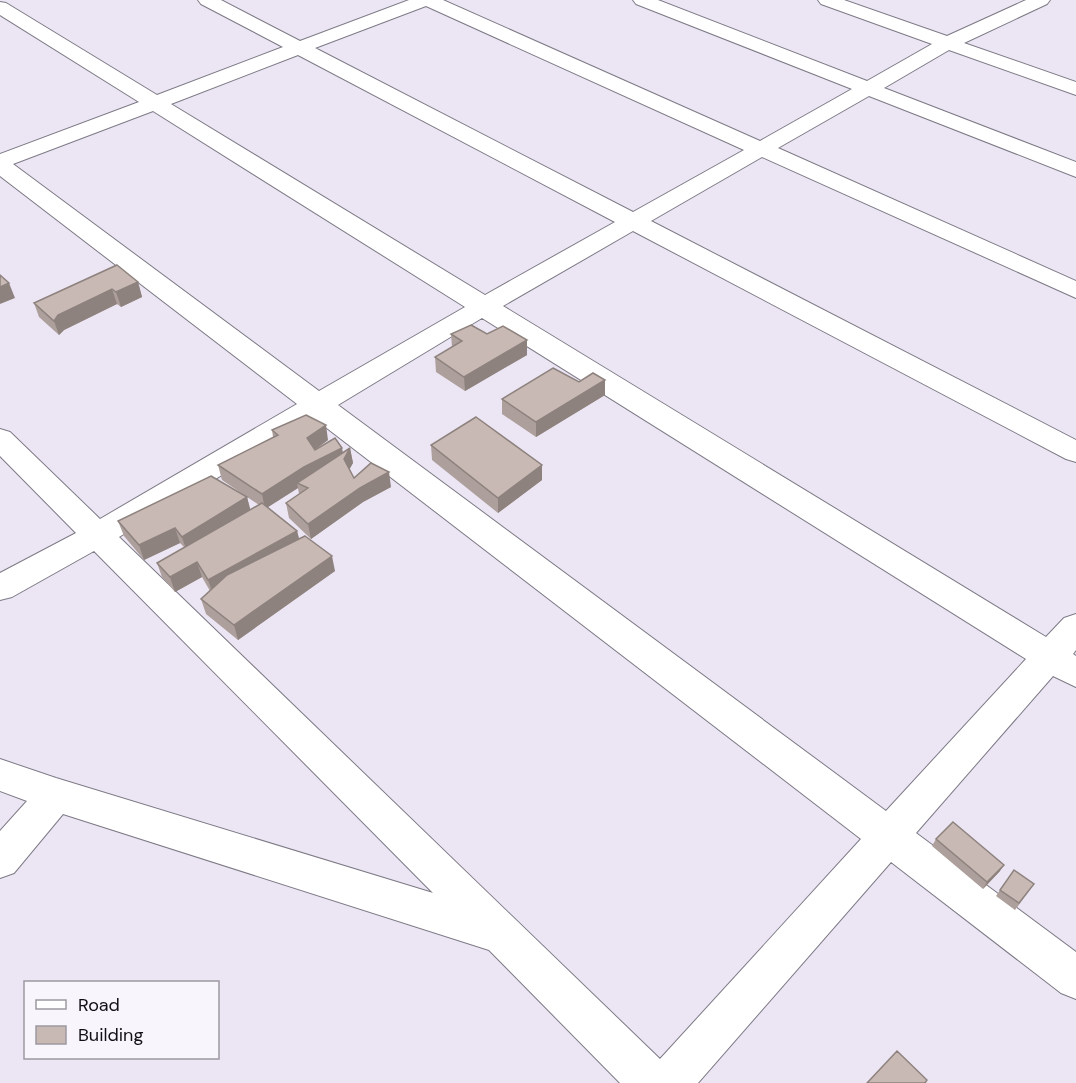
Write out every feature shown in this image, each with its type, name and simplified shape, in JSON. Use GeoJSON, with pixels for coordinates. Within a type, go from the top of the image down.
{"type":"FeatureCollection","features":[{"type":"Feature","properties":{"kind":"street"},"geometry":{"type":"LineString","coordinates":[[207,0],[1076,452]]}},
{"type":"Feature","properties":{"kind":"street"},"geometry":{"type":"LineString","coordinates":[[0,164],[426,0],[1076,290]]}},
{"type":"Feature","properties":{"kind":"street"},"geometry":{"type":"LineString","coordinates":[[642,0],[1076,170]]}},
{"type":"Feature","properties":{"kind":"street"},"geometry":{"type":"LineString","coordinates":[[827,0],[1076,88]]}},
{"type":"Feature","properties":{"kind":"street"},"geometry":{"type":"LineString","coordinates":[[0,588],[96,536],[484,306],[948,43],[1041,0]]}},
{"type":"Feature","properties":{"kind":"street"},"geometry":{"type":"LineString","coordinates":[[0,6],[1063,665]]}},
{"type":"Feature","properties":{"kind":"street"},"geometry":{"type":"LineString","coordinates":[[0,164],[317,407],[1076,978]]}},
{"type":"Feature","properties":{"kind":"street"},"geometry":{"type":"LineString","coordinates":[[0,439],[652,1083]]}},
{"type":"Feature","properties":{"kind":"street"},"geometry":{"type":"LineString","coordinates":[[668,1083],[889,837],[1063,665],[1076,627]]}},
{"type":"Feature","properties":{"kind":"street"},"geometry":{"type":"LineString","coordinates":[[0,775],[56,795],[503,935]]}},
{"type":"Feature","properties":{"kind":"street"},"geometry":{"type":"LineString","coordinates":[[0,860],[56,795]]}},
{"type":"Feature","properties":{"kind":"building"},"geometry":{"type":"Polygon","coordinates":[[[117,265],[138,282],[116,292],[112,289],[58,315],[54,321],[34,303],[117,265]]]}},
{"type":"Feature","properties":{"kind":"building"},"geometry":{"type":"Polygon","coordinates":[[[0,275],[9,283],[0,287],[0,275]]]}},
{"type":"Feature","properties":{"kind":"building"},"geometry":{"type":"Polygon","coordinates":[[[471,325],[487,334],[503,326],[527,340],[464,377],[435,357],[462,341],[451,334],[471,325]]]}},
{"type":"Feature","properties":{"kind":"building"},"geometry":{"type":"Polygon","coordinates":[[[553,368],[579,382],[593,373],[605,380],[536,422],[502,399],[553,368]]]}},
{"type":"Feature","properties":{"kind":"building"},"geometry":{"type":"Polygon","coordinates":[[[306,415],[326,425],[307,438],[315,450],[335,438],[342,448],[304,467],[262,494],[218,465],[278,435],[272,430],[306,415]]]}},
{"type":"Feature","properties":{"kind":"building"},"geometry":{"type":"Polygon","coordinates":[[[476,417],[542,465],[498,498],[431,445],[476,417]]]}},
{"type":"Feature","properties":{"kind":"building"},"geometry":{"type":"Polygon","coordinates":[[[350,448],[344,459],[354,478],[371,463],[389,472],[360,488],[308,524],[286,503],[308,488],[297,483],[350,448]]]}},
{"type":"Feature","properties":{"kind":"building"},"geometry":{"type":"Polygon","coordinates":[[[211,476],[247,497],[182,537],[175,528],[139,545],[118,521],[211,476]]]}},
{"type":"Feature","properties":{"kind":"building"},"geometry":{"type":"Polygon","coordinates":[[[262,503],[297,531],[208,580],[197,562],[170,577],[157,563],[262,503]]]}},
{"type":"Feature","properties":{"kind":"building"},"geometry":{"type":"Polygon","coordinates":[[[305,536],[332,556],[234,625],[201,599],[227,575],[305,536]]]}},
{"type":"Feature","properties":{"kind":"building"},"geometry":{"type":"Polygon","coordinates":[[[953,822],[1004,865],[987,882],[936,839],[953,822]]]}},
{"type":"Feature","properties":{"kind":"building"},"geometry":{"type":"Polygon","coordinates":[[[1014,870],[1034,884],[1019,903],[1000,890],[1014,870]]]}},
{"type":"Feature","properties":{"kind":"building"},"geometry":{"type":"Polygon","coordinates":[[[897,1051],[927,1080],[925,1083],[867,1083],[897,1051]]]}}]}
